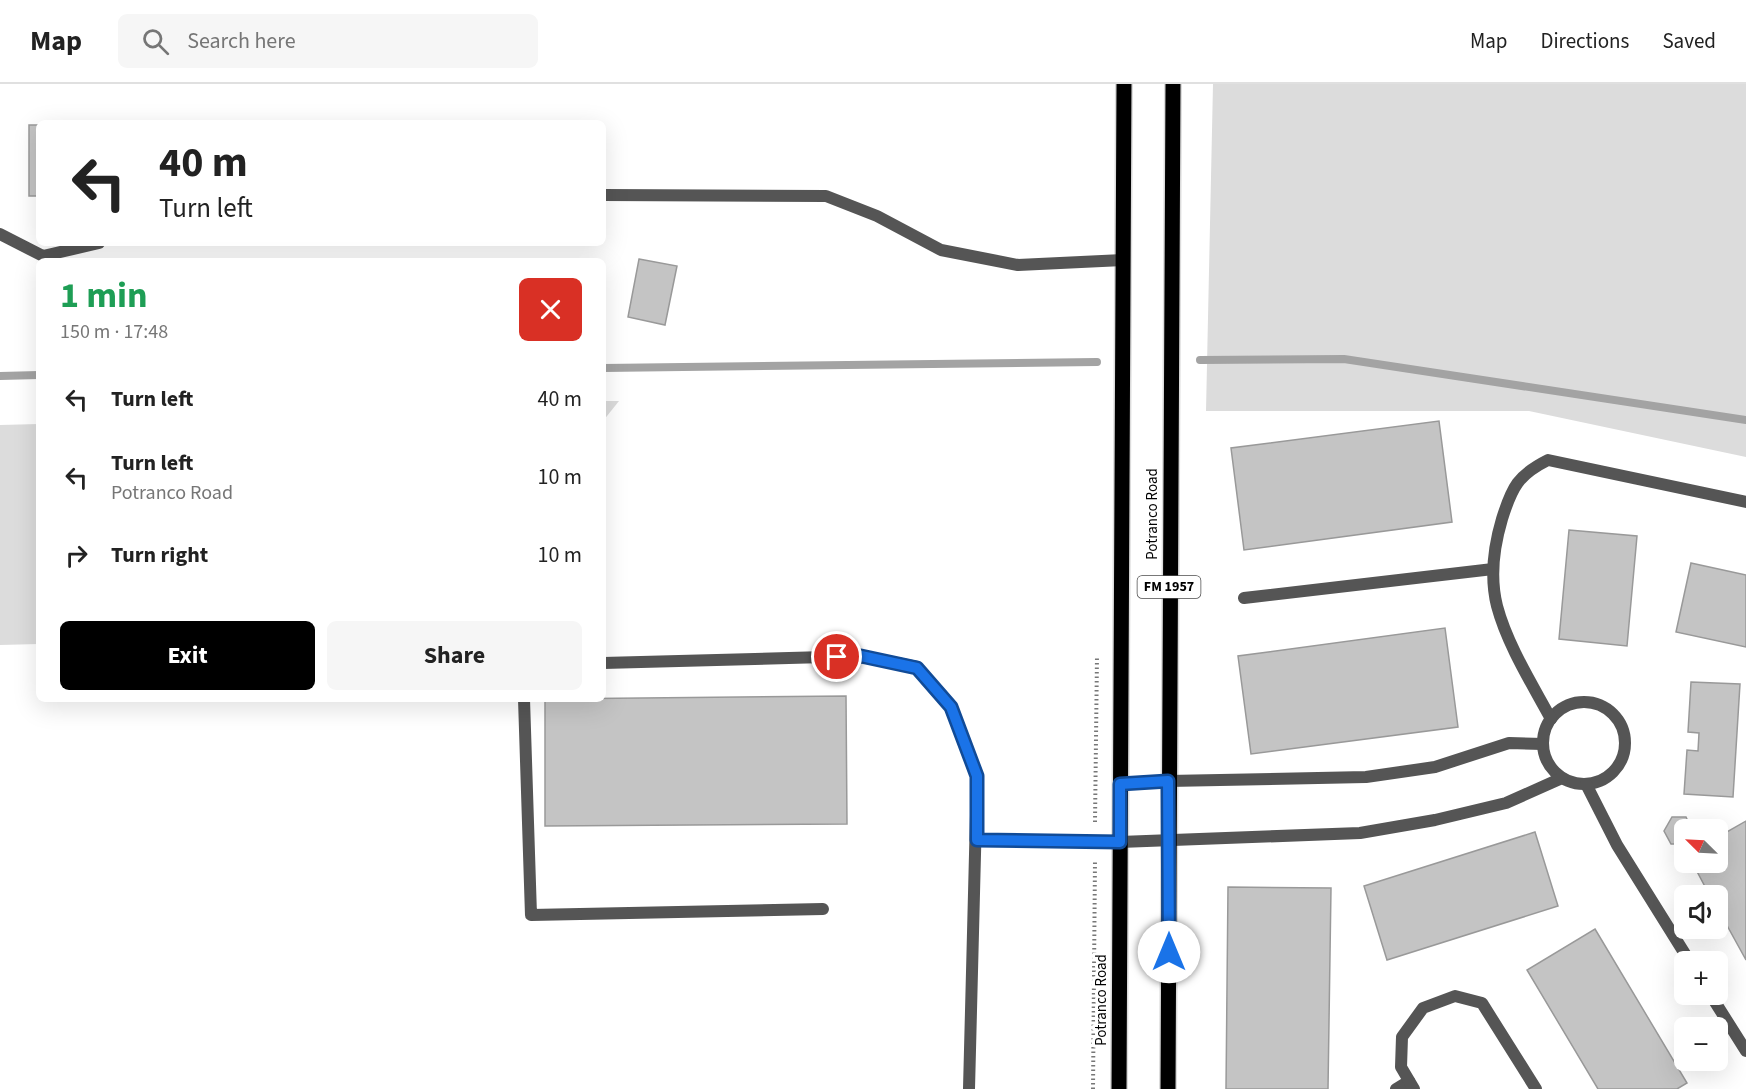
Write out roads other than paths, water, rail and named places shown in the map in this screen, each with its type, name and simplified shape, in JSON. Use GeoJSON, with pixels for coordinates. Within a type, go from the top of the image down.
{"type":"FeatureCollection","features":[{"type":"Feature","properties":{"kind":"main road","name":"Potranco Road"},"geometry":{"type":"LineString","coordinates":[[1119,1089],[1124,84]]}},
{"type":"Feature","properties":{"kind":"main road","name":"Potranco Road"},"geometry":{"type":"LineString","coordinates":[[1168,1089],[1173,84]]}},
{"type":"Feature","properties":{"kind":"lane"},"geometry":{"type":"LineString","coordinates":[[606,195],[826,196],[877,216],[941,250],[1018,265],[1123,260]]}},
{"type":"Feature","properties":{"kind":"lane"},"geometry":{"type":"LineString","coordinates":[[0,234],[43,256],[86,246]]}},
{"type":"Feature","properties":{"kind":"lane"},"geometry":{"type":"LineString","coordinates":[[1551,718],[1521,665],[1497,605],[1493,569],[1496,538],[1516,483],[1532,468],[1548,460],[1746,502]]}},
{"type":"Feature","properties":{"kind":"lane"},"geometry":{"type":"LineString","coordinates":[[1244,598],[1493,569]]}},
{"type":"Feature","properties":{"kind":"lane"},"geometry":{"type":"LineString","coordinates":[[606,663],[861,656],[917,668],[951,707],[977,776],[969,1089]]}},
{"type":"Feature","properties":{"kind":"lane"},"geometry":{"type":"LineString","coordinates":[[524,702],[531,915],[823,909]]}},
{"type":"Feature","properties":{"kind":"lane"},"geometry":{"type":"LineString","coordinates":[[1587,702],[1606,709],[1620,723],[1624,736],[1624,750],[1620,763],[1611,774],[1599,781],[1586,784],[1574,783],[1562,778],[1548,764],[1543,744],[1544,731],[1551,718],[1561,709],[1573,703],[1587,702]]}},
{"type":"Feature","properties":{"kind":"lane"},"geometry":{"type":"LineString","coordinates":[[1120,784],[1366,777],[1435,767],[1509,743],[1543,744]]}},
{"type":"Feature","properties":{"kind":"lane"},"geometry":{"type":"LineString","coordinates":[[977,840],[1120,842],[1360,833],[1435,820],[1506,803],[1562,778]]}},
{"type":"Feature","properties":{"kind":"lane"},"geometry":{"type":"LineString","coordinates":[[1586,784],[1617,845],[1683,951]]}},
{"type":"Feature","properties":{"kind":"lane"},"geometry":{"type":"LineString","coordinates":[[1396,1089],[1411,1085],[1401,1067],[1402,1037],[1423,1008],[1455,996],[1482,1003],[1536,1089]]}},
{"type":"Feature","properties":{"kind":"lane"},"geometry":{"type":"LineString","coordinates":[[1717,1005],[1746,1052]]}},
{"type":"Feature","properties":{"kind":"waterway"},"geometry":{"type":"LineString","coordinates":[[1200,360],[1344,359],[1746,420]]}},
{"type":"Feature","properties":{"kind":"waterway"},"geometry":{"type":"LineString","coordinates":[[606,368],[1097,362]]}},
{"type":"Feature","properties":{"kind":"waterway"},"geometry":{"type":"LineString","coordinates":[[0,376],[36,375]]}}]}
